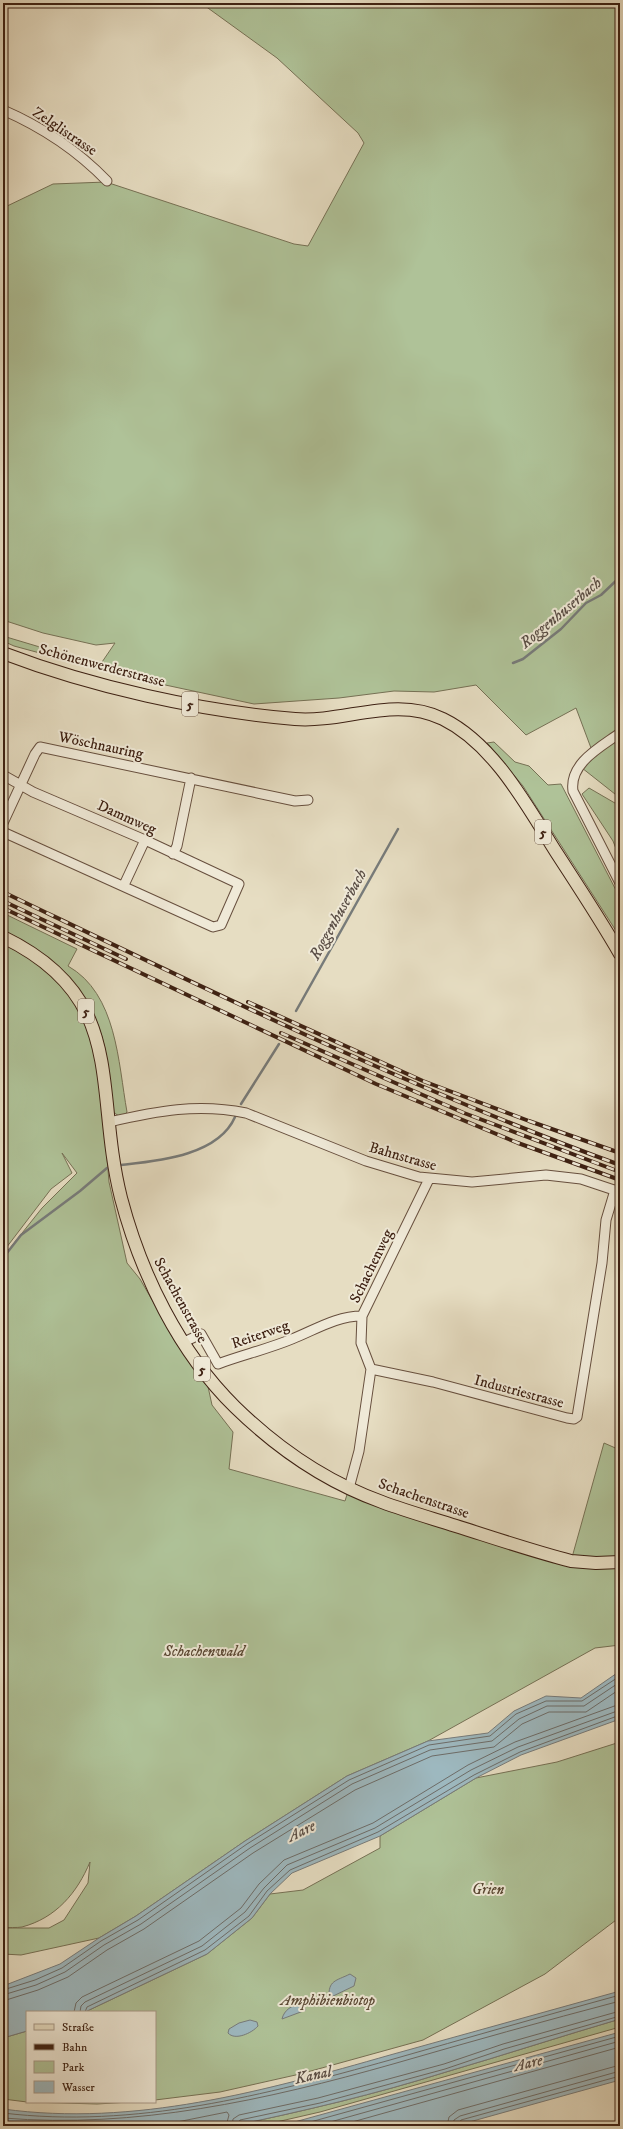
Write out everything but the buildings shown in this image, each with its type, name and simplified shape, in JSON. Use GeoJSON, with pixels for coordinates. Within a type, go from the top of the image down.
{"type":"FeatureCollection","features":[{"type":"Feature","properties":{"kind":"main road","name":"Schönenwerderstrasse"},"geometry":{"type":"LineString","coordinates":[[3,653],[118,689],[190,704],[276,717],[316,719],[383,709],[414,709],[442,718],[460,729],[490,756],[512,784],[620,954]]}},
{"type":"Feature","properties":{"kind":"main road","name":"Schachenstrasse"},"geometry":{"type":"LineString","coordinates":[[3,937],[28,950],[46,962],[65,981],[82,1004],[92,1026],[100,1051],[121,1197],[136,1248],[167,1314],[184,1342],[218,1388],[263,1433],[310,1467],[349,1488],[380,1502],[552,1556],[584,1563],[620,1562]]}},
{"type":"Feature","properties":{"kind":"street","name":"Zelglistrasse"},"geometry":{"type":"LineString","coordinates":[[3,110],[33,123],[58,140],[92,166],[107,181]]}},
{"type":"Feature","properties":{"kind":"street"},"geometry":{"type":"LineString","coordinates":[[620,733],[582,761],[572,782],[573,790],[620,883]]}},
{"type":"Feature","properties":{"kind":"street","name":"Wöschnauring"},"geometry":{"type":"LineString","coordinates":[[3,823],[35,754],[40,747],[295,801],[308,800]]}},
{"type":"Feature","properties":{"kind":"street","name":"Dammweg"},"geometry":{"type":"LineString","coordinates":[[3,775],[20,785],[145,840],[239,884],[221,925],[213,927],[124,885]]}},
{"type":"Feature","properties":{"kind":"street"},"geometry":{"type":"LineString","coordinates":[[173,854],[177,846],[191,778]]}},
{"type":"Feature","properties":{"kind":"street"},"geometry":{"type":"LineString","coordinates":[[3,832],[124,885],[145,840]]}},
{"type":"Feature","properties":{"kind":"street","name":"Bahnstrasse"},"geometry":{"type":"LineString","coordinates":[[109,1122],[186,1108],[212,1107],[246,1113],[366,1161],[403,1173],[429,1179],[472,1182],[546,1175],[581,1180],[617,1191]]}},
{"type":"Feature","properties":{"kind":"street","name":"Schachenweg"},"geometry":{"type":"LineString","coordinates":[[371,1369],[361,1343],[362,1316],[429,1179]]}},
{"type":"Feature","properties":{"kind":"street","name":"Industriestrasse"},"geometry":{"type":"LineString","coordinates":[[371,1369],[433,1382],[567,1418],[575,1418],[579,1414],[582,1397],[602,1263],[606,1220],[617,1191]]}},
{"type":"Feature","properties":{"kind":"street","name":"Reiterweg"},"geometry":{"type":"LineString","coordinates":[[184,1342],[201,1334],[218,1364],[291,1340],[346,1316],[362,1316]]}},
{"type":"Feature","properties":{"kind":"street"},"geometry":{"type":"LineString","coordinates":[[349,1488],[359,1451],[371,1369]]}},
{"type":"Feature","properties":{"kind":"green space"},"geometry":{"type":"Polygon","coordinates":[[[201,3],[620,3],[620,798],[582,768],[591,748],[576,708],[526,735],[476,685],[434,692],[394,691],[339,698],[254,704],[128,677],[14,646],[3,641],[3,636],[100,665],[115,643],[96,645],[43,633],[3,620],[3,208],[53,184],[106,182],[294,244],[308,246],[364,143],[358,133],[277,58],[201,3]]]}},
{"type":"Feature","properties":{"kind":"green space"},"geometry":{"type":"Polygon","coordinates":[[[494,742],[515,762],[529,766],[548,785],[561,784],[619,896],[620,937],[523,786],[487,743],[494,742]]]}},
{"type":"Feature","properties":{"kind":"green space"},"geometry":{"type":"Polygon","coordinates":[[[589,788],[620,806],[620,859],[613,841],[582,794],[589,788]]]}},
{"type":"Feature","properties":{"kind":"green space"},"geometry":{"type":"Polygon","coordinates":[[[3,913],[77,949],[68,966],[84,978],[97,994],[106,1011],[117,1051],[127,1112],[124,1116],[119,1116],[113,1112],[108,1065],[102,1037],[96,1019],[87,1002],[77,987],[51,961],[20,940],[3,932],[3,913]]]}},
{"type":"Feature","properties":{"kind":"green space","name":"Schachenwald"},"geometry":{"type":"Polygon","coordinates":[[[3,942],[39,962],[66,988],[83,1016],[99,1064],[109,1182],[127,1263],[140,1279],[174,1338],[207,1382],[212,1405],[233,1432],[229,1469],[345,1501],[349,1488],[571,1561],[604,1443],[620,1450],[620,1645],[595,1648],[428,1741],[347,1776],[245,1841],[136,1916],[99,1938],[21,1955],[3,1954],[3,1928],[3,1257],[42,1208],[77,1173],[62,1153],[72,1173],[51,1189],[3,1252],[3,942]],[[90,1862],[72,1894],[55,1911],[34,1923],[22,1927],[3,1928],[49,1928],[64,1920],[88,1883],[90,1862]]]}},
{"type":"Feature","properties":{"kind":"green space","name":"Grien"},"geometry":{"type":"Polygon","coordinates":[[[620,1742],[620,1917],[545,1974],[423,2040],[300,2074],[220,2092],[156,2100],[156,2011],[87,2011],[207,1954],[252,1918],[270,1894],[303,1890],[380,1848],[380,1836],[476,1778],[557,1762],[620,1742]]]}},
{"type":"Feature","properties":{"kind":"green space"},"geometry":{"type":"Polygon","coordinates":[[[620,2019],[620,2027],[320,2112],[259,2126],[232,2126],[393,2088],[620,2019]]]}},
{"type":"Feature","properties":{"kind":"green space"},"geometry":{"type":"Polygon","coordinates":[[[26,2031],[26,2102],[3,2099],[3,2038],[26,2031]]]}},
{"type":"Feature","properties":{"kind":"green space"},"geometry":{"type":"Polygon","coordinates":[[[63,2103],[114,2103],[97,2104],[63,2103]]]}},
{"type":"Feature","properties":{"kind":"water","name":"Aare"},"geometry":{"type":"Polygon","coordinates":[[[620,1671],[620,1719],[521,1755],[476,1778],[380,1836],[292,1873],[270,1894],[252,1918],[207,1954],[87,2011],[26,2011],[26,2031],[3,2038],[3,1986],[60,1964],[136,1916],[245,1841],[347,1776],[428,1741],[488,1733],[514,1711],[546,1696],[581,1698],[620,1671]]]}},
{"type":"Feature","properties":{"kind":"water"},"geometry":{"type":"Polygon","coordinates":[[[350,1974],[356,1978],[354,1986],[329,1998],[329,1992],[332,1984],[350,1974]]]}},
{"type":"Feature","properties":{"kind":"water"},"geometry":{"type":"Polygon","coordinates":[[[620,1991],[620,2019],[393,2088],[340,2102],[232,2126],[3,2126],[3,2109],[52,2113],[101,2113],[150,2109],[247,2093],[343,2068],[620,1991]]]}},
{"type":"Feature","properties":{"kind":"water"},"geometry":{"type":"Polygon","coordinates":[[[301,2004],[306,2010],[282,2019],[289,2008],[301,2004]]]}},
{"type":"Feature","properties":{"kind":"water"},"geometry":{"type":"Polygon","coordinates":[[[250,2020],[257,2022],[258,2026],[252,2031],[239,2036],[228,2033],[229,2029],[239,2023],[250,2020]]]}},
{"type":"Feature","properties":{"kind":"water","name":"Aare"},"geometry":{"type":"Polygon","coordinates":[[[620,2032],[620,2080],[455,2126],[280,2126],[620,2032]]]}},
{"type":"Feature","properties":{"kind":"waterway","name":"Roggenhuserbach"},"geometry":{"type":"LineString","coordinates":[[513,663],[523,659],[561,629],[586,603],[601,595],[620,577]]}},
{"type":"Feature","properties":{"kind":"waterway","name":"Roggenhuserbach"},"geometry":{"type":"LineString","coordinates":[[296,1011],[398,829]]}},
{"type":"Feature","properties":{"kind":"waterway","name":"Roggenhuserbach"},"geometry":{"type":"LineString","coordinates":[[241,1104],[279,1044]]}},
{"type":"Feature","properties":{"kind":"waterway","name":"Roggenhuserbach"},"geometry":{"type":"LineString","coordinates":[[121,1165],[168,1158],[201,1148],[215,1140],[227,1130],[235,1117]]}},
{"type":"Feature","properties":{"kind":"waterway","name":"Roggenhuserbach"},"geometry":{"type":"LineString","coordinates":[[3,1258],[21,1235],[80,1191],[107,1168]]}},
{"type":"Feature","properties":{"kind":"railway"},"geometry":{"type":"LineString","coordinates":[[3,892],[308,1036],[463,1104],[620,1165]]}},
{"type":"Feature","properties":{"kind":"railway"},"geometry":{"type":"LineString","coordinates":[[3,901],[126,959]]}},
{"type":"Feature","properties":{"kind":"railway"},"geometry":{"type":"LineString","coordinates":[[3,908],[376,1084],[518,1143],[620,1180]]}},
{"type":"Feature","properties":{"kind":"railway"},"geometry":{"type":"LineString","coordinates":[[248,1002],[423,1081],[620,1153]]}},
{"type":"Feature","properties":{"kind":"railway"},"geometry":{"type":"LineString","coordinates":[[281,1033],[464,1113],[620,1172]]}},
{"type":"Feature","properties":{"kind":"park label","name":"Amphibienbiotop"},"geometry":{"type":"Point","coordinates":[328,2000]}},
{"type":"Feature","properties":{"kind":"water label","name":"Kanal"},"geometry":{"type":"Point","coordinates":[313,2074]}}]}
